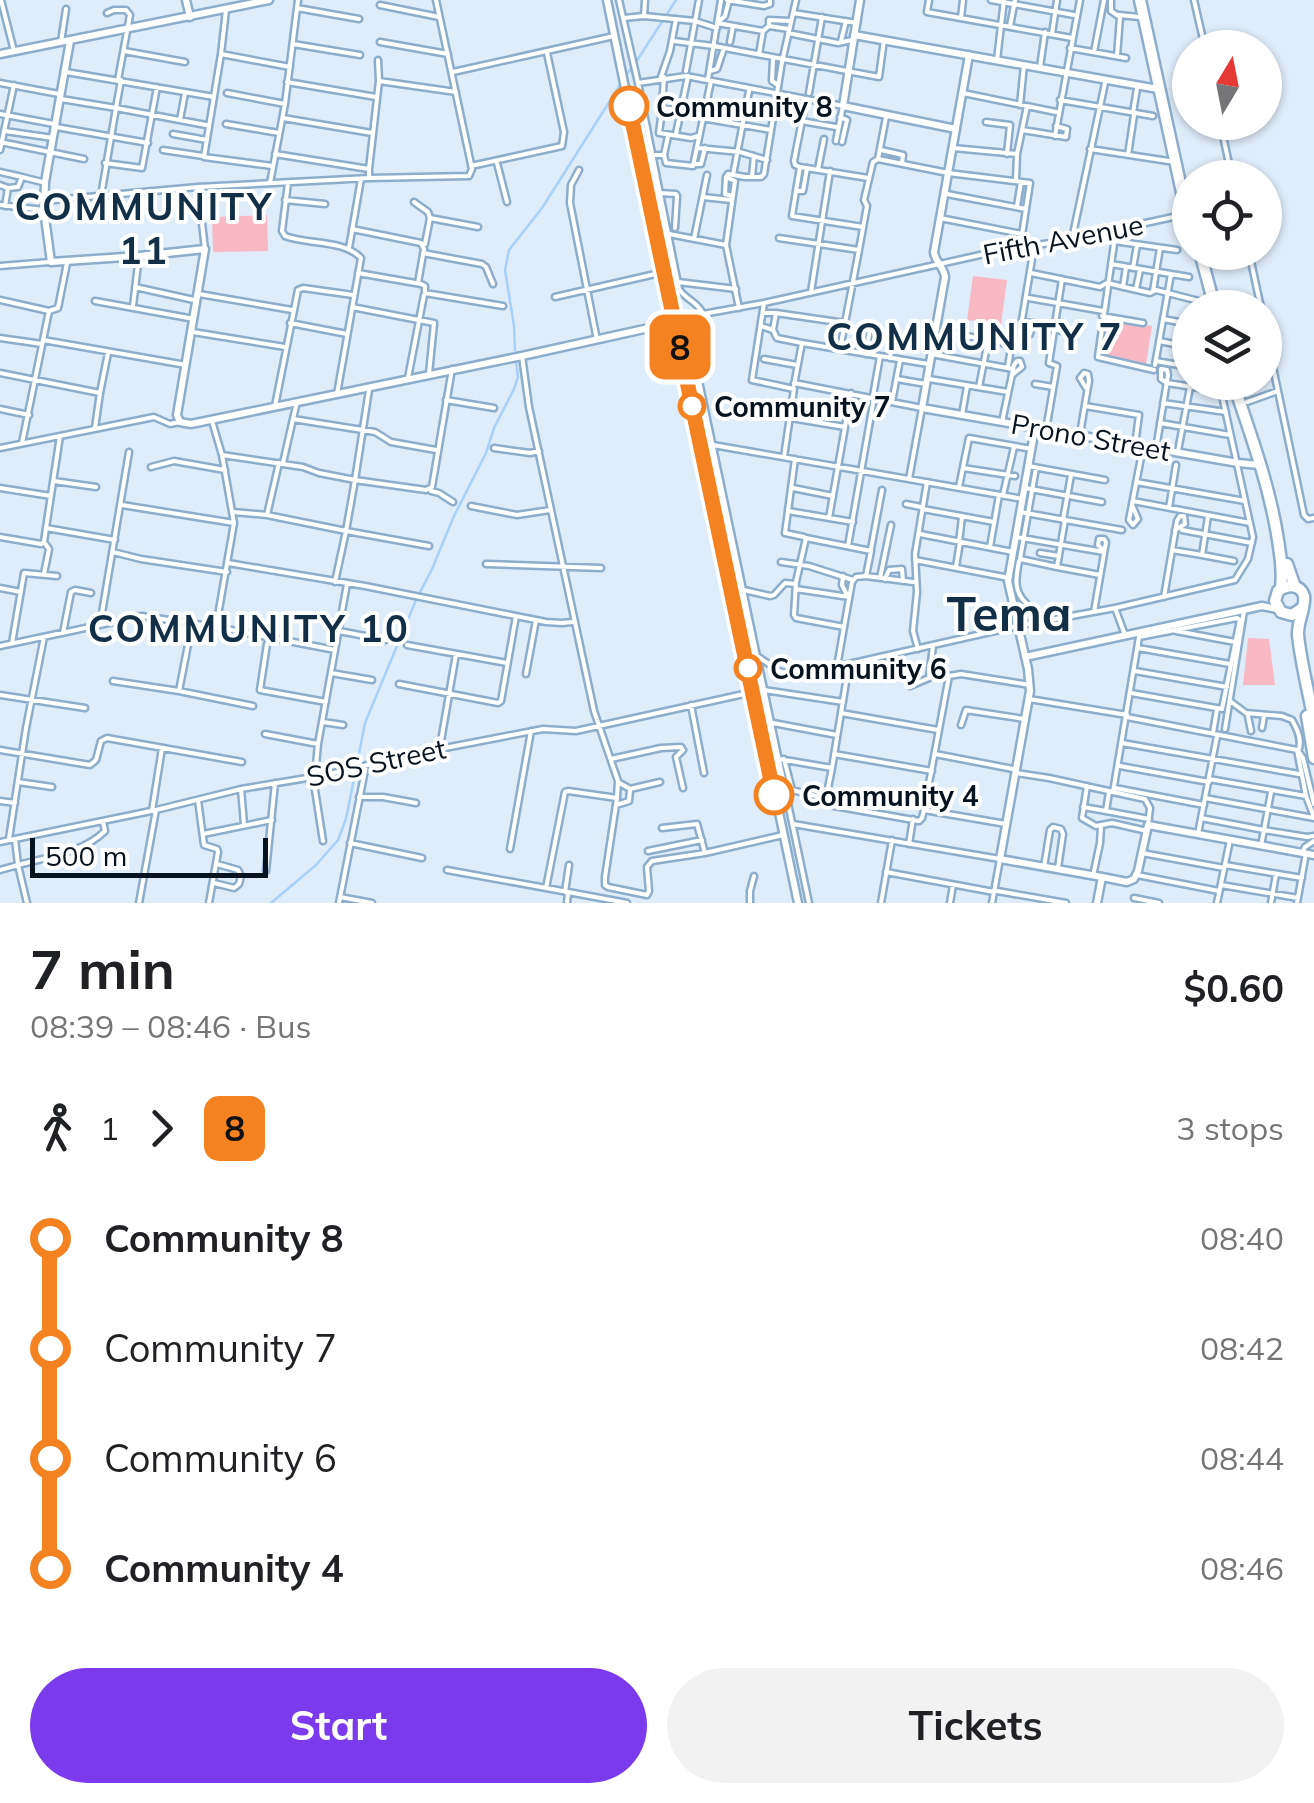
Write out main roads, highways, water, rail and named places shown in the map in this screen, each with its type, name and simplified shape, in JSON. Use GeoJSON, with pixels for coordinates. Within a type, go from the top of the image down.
{"type":"FeatureCollection","features":[{"type":"Feature","properties":{"kind":"highway"},"geometry":{"type":"LineString","coordinates":[[1143,0],[1175,160]]}},
{"type":"Feature","properties":{"kind":"highway"},"geometry":{"type":"LineString","coordinates":[[1143,0],[1177,160]]}},
{"type":"Feature","properties":{"kind":"highway"},"geometry":{"type":"LineString","coordinates":[[1241,400],[1278,542],[1282,570],[1275,601],[1292,629],[1314,758]]}},
{"type":"Feature","properties":{"kind":"highway"},"geometry":{"type":"LineString","coordinates":[[1246,400],[1273,484],[1289,574],[1308,601]]}},
{"type":"Feature","properties":{"kind":"highway"},"geometry":{"type":"LineString","coordinates":[[1279,592],[1288,586],[1297,588]]}},
{"type":"Feature","properties":{"kind":"highway"},"geometry":{"type":"LineString","coordinates":[[1281,612],[1296,614],[1308,601]]}},
{"type":"Feature","properties":{"kind":"highway"},"geometry":{"type":"LineString","coordinates":[[1308,601],[1298,623],[1298,636],[1314,722]]}},
{"type":"Feature","properties":{"kind":"waterway"},"geometry":{"type":"LineString","coordinates":[[636,62],[676,0]]}},
{"type":"Feature","properties":{"kind":"waterway"},"geometry":{"type":"LineString","coordinates":[[627,74],[631,69]]}},
{"type":"Feature","properties":{"kind":"waterway"},"geometry":{"type":"LineString","coordinates":[[515,350],[505,270],[509,250],[542,208],[620,85]]}},
{"type":"Feature","properties":{"kind":"waterway"},"geometry":{"type":"LineString","coordinates":[[271,903],[316,865],[338,840],[346,819],[365,723],[416,600],[514,389],[518,377],[516,361]]}},
{"type":"Feature","properties":{"kind":"place","name":"Community 8"},"geometry":{"type":"Point","coordinates":[629,106]}},
{"type":"Feature","properties":{"kind":"place","name":"Community 7"},"geometry":{"type":"Point","coordinates":[692,406]}},
{"type":"Feature","properties":{"kind":"place","name":"Community 6"},"geometry":{"type":"Point","coordinates":[748,668]}},
{"type":"Feature","properties":{"kind":"place","name":"Community 4"},"geometry":{"type":"Point","coordinates":[774,795]}},
{"type":"Feature","properties":{"kind":"district","name":"COMMUNITY 11"},"geometry":{"type":"Point","coordinates":[144,228]}},
{"type":"Feature","properties":{"kind":"district","name":"COMMUNITY 7"},"geometry":{"type":"Point","coordinates":[975,336]}},
{"type":"Feature","properties":{"kind":"district","name":"Tema"},"geometry":{"type":"Point","coordinates":[1009,613]}},
{"type":"Feature","properties":{"kind":"district","name":"COMMUNITY 10"},"geometry":{"type":"Point","coordinates":[249,628]}}]}
